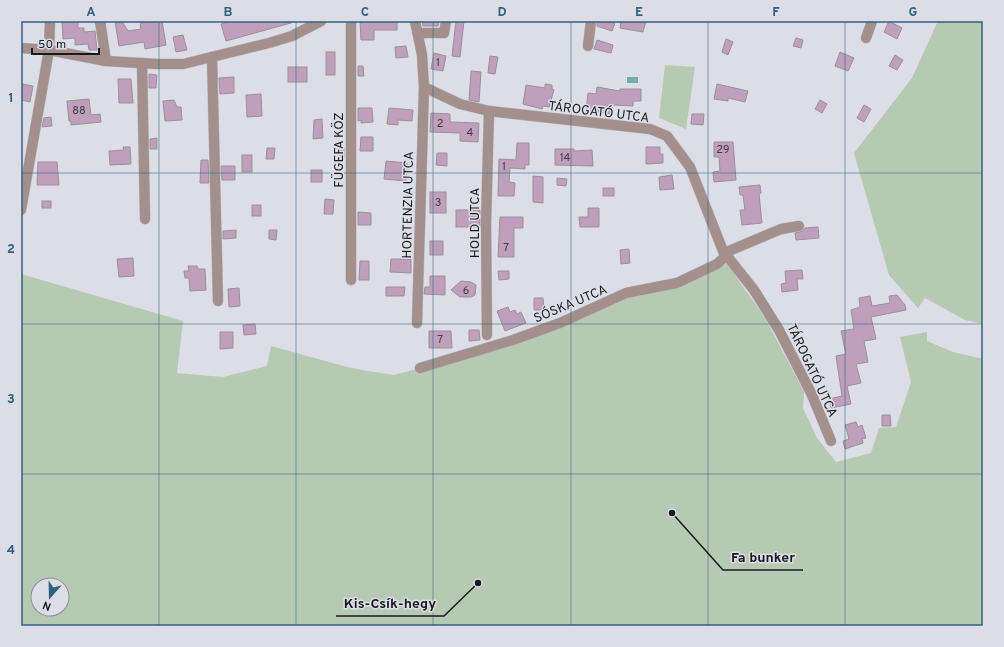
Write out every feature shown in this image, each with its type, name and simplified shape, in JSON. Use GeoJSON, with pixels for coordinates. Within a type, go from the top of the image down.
{"type":"FeatureCollection","features":[{"type":"Feature","properties":{"kind":"street"},"geometry":{"type":"LineString","coordinates":[[21,210],[49,50],[50,21]]}},
{"type":"Feature","properties":{"kind":"street"},"geometry":{"type":"LineString","coordinates":[[100,21],[106,61]]}},
{"type":"Feature","properties":{"kind":"street"},"geometry":{"type":"LineString","coordinates":[[21,48],[49,50],[106,61],[142,64],[183,64],[275,42],[292,36],[322,21]]}},
{"type":"Feature","properties":{"kind":"street","name":"FÜGEFA KÖZ"},"geometry":{"type":"LineString","coordinates":[[351,21],[351,280]]}},
{"type":"Feature","properties":{"kind":"street","name":"HORTENZIA UTCA"},"geometry":{"type":"LineString","coordinates":[[415,21],[418,33],[424,87],[417,323]]}},
{"type":"Feature","properties":{"kind":"street"},"geometry":{"type":"LineString","coordinates":[[418,33],[444,33],[446,21]]}},
{"type":"Feature","properties":{"kind":"street"},"geometry":{"type":"LineString","coordinates":[[588,46],[590,21]]}},
{"type":"Feature","properties":{"kind":"street"},"geometry":{"type":"LineString","coordinates":[[866,38],[872,21]]}},
{"type":"Feature","properties":{"kind":"street"},"geometry":{"type":"LineString","coordinates":[[212,57],[218,301]]}},
{"type":"Feature","properties":{"kind":"street"},"geometry":{"type":"LineString","coordinates":[[142,64],[145,219]]}},
{"type":"Feature","properties":{"kind":"street","name":"TÁROGATÓ UTCA"},"geometry":{"type":"LineString","coordinates":[[424,87],[460,104],[489,111],[650,129],[667,136],[690,166],[725,254],[754,290],[779,330],[812,395],[831,440]]}},
{"type":"Feature","properties":{"kind":"street","name":"HOLD UTCA"},"geometry":{"type":"LineString","coordinates":[[487,336],[486,224],[489,111]]}},
{"type":"Feature","properties":{"kind":"street","name":"SÓSKA UTCA"},"geometry":{"type":"LineString","coordinates":[[420,368],[514,340],[560,323],[626,293],[677,283],[717,264],[725,254],[781,229],[799,226]]}},
{"type":"Feature","properties":{"kind":"shaded area"},"geometry":{"type":"Polygon","coordinates":[[[938,21],[983,21],[983,324],[965,320],[925,298],[918,308],[889,275],[854,153],[912,78],[938,21]]]}},
{"type":"Feature","properties":{"kind":"shaded area"},"geometry":{"type":"Polygon","coordinates":[[[665,65],[695,67],[686,129],[659,118],[665,65]]]}},
{"type":"Feature","properties":{"kind":"shaded area"},"geometry":{"type":"Polygon","coordinates":[[[627,77],[638,77],[638,83],[627,83],[627,77]]]}},
{"type":"Feature","properties":{"kind":"shaded area"},"geometry":{"type":"Polygon","coordinates":[[[727,264],[765,318],[804,392],[803,408],[817,438],[836,462],[871,453],[879,428],[896,427],[911,382],[900,337],[927,332],[927,341],[953,352],[983,359],[983,626],[21,626],[21,274],[183,321],[177,373],[223,377],[267,366],[271,346],[347,367],[394,375],[420,368],[635,293],[670,288],[727,264]]]}},
{"type":"Feature","properties":{"kind":"building"},"geometry":{"type":"Polygon","coordinates":[[[62,21],[78,21],[78,28],[84,28],[84,32],[95,31],[97,50],[89,50],[88,44],[75,45],[75,38],[63,39],[62,21]]]}},
{"type":"Feature","properties":{"kind":"building"},"geometry":{"type":"Polygon","coordinates":[[[115,21],[123,23],[128,31],[141,29],[140,25],[142,21],[162,21],[166,45],[145,49],[144,42],[119,46],[115,21]]]}},
{"type":"Feature","properties":{"kind":"building"},"geometry":{"type":"Polygon","coordinates":[[[232,21],[290,21],[291,23],[226,41],[221,24],[232,21]]]}},
{"type":"Feature","properties":{"kind":"building"},"geometry":{"type":"Polygon","coordinates":[[[360,21],[397,21],[397,30],[374,30],[374,40],[361,40],[360,21]]]}},
{"type":"Feature","properties":{"kind":"building"},"geometry":{"type":"Polygon","coordinates":[[[422,21],[439,21],[438,26],[423,26],[422,21]]]}},
{"type":"Feature","properties":{"kind":"building"},"geometry":{"type":"Polygon","coordinates":[[[456,21],[464,21],[460,57],[452,56],[456,21]]]}},
{"type":"Feature","properties":{"kind":"building"},"geometry":{"type":"Polygon","coordinates":[[[597,21],[615,23],[612,31],[597,26],[597,21]]]}},
{"type":"Feature","properties":{"kind":"building"},"geometry":{"type":"Polygon","coordinates":[[[621,21],[646,21],[643,32],[620,28],[621,21]]]}},
{"type":"Feature","properties":{"kind":"building"},"geometry":{"type":"Polygon","coordinates":[[[889,21],[902,28],[897,39],[884,32],[889,21]]]}},
{"type":"Feature","properties":{"kind":"building"},"geometry":{"type":"Polygon","coordinates":[[[183,35],[187,50],[176,52],[173,37],[183,35]]]}},
{"type":"Feature","properties":{"kind":"building"},"geometry":{"type":"Polygon","coordinates":[[[796,38],[803,40],[801,48],[793,46],[796,38]]]}},
{"type":"Feature","properties":{"kind":"building"},"geometry":{"type":"Polygon","coordinates":[[[726,39],[733,42],[728,55],[722,52],[726,39]]]}},
{"type":"Feature","properties":{"kind":"building"},"geometry":{"type":"Polygon","coordinates":[[[597,40],[613,45],[611,53],[594,49],[597,40]]]}},
{"type":"Feature","properties":{"kind":"building"},"geometry":{"type":"Polygon","coordinates":[[[406,46],[408,57],[396,58],[395,47],[406,46]]]}},
{"type":"Feature","properties":{"kind":"building"},"geometry":{"type":"Polygon","coordinates":[[[326,52],[335,52],[335,75],[326,75],[326,52]]]}},
{"type":"Feature","properties":{"kind":"building"},"geometry":{"type":"Polygon","coordinates":[[[840,52],[854,58],[848,71],[835,66],[840,52]]]}},
{"type":"Feature","properties":{"kind":"building"},"geometry":{"type":"Polygon","coordinates":[[[434,53],[446,56],[443,71],[431,69],[434,53]]]}},
{"type":"Feature","properties":{"kind":"building"},"geometry":{"type":"Polygon","coordinates":[[[895,55],[903,60],[897,70],[889,66],[895,55]]]}},
{"type":"Feature","properties":{"kind":"building"},"geometry":{"type":"Polygon","coordinates":[[[490,56],[498,57],[495,74],[488,73],[490,56]]]}},
{"type":"Feature","properties":{"kind":"building"},"geometry":{"type":"Polygon","coordinates":[[[358,66],[363,66],[364,76],[358,76],[358,66]]]}},
{"type":"Feature","properties":{"kind":"building"},"geometry":{"type":"Polygon","coordinates":[[[288,67],[307,67],[307,82],[288,82],[288,67]]]}},
{"type":"Feature","properties":{"kind":"building"},"geometry":{"type":"Polygon","coordinates":[[[471,71],[481,72],[479,102],[469,100],[471,71]]]}},
{"type":"Feature","properties":{"kind":"building"},"geometry":{"type":"Polygon","coordinates":[[[149,74],[157,75],[156,88],[149,88],[149,74]]]}},
{"type":"Feature","properties":{"kind":"building"},"geometry":{"type":"Polygon","coordinates":[[[234,77],[234,93],[220,94],[219,78],[234,77]]]}},
{"type":"Feature","properties":{"kind":"building"},"geometry":{"type":"Polygon","coordinates":[[[118,79],[131,79],[133,103],[119,103],[118,79]]]}},
{"type":"Feature","properties":{"kind":"building"},"geometry":{"type":"Polygon","coordinates":[[[22,84],[33,86],[30,102],[21,100],[22,84]]]}},
{"type":"Feature","properties":{"kind":"building"},"geometry":{"type":"Polygon","coordinates":[[[545,84],[552,85],[552,89],[554,90],[549,107],[543,106],[542,109],[523,104],[526,85],[545,88],[545,84]]]}},
{"type":"Feature","properties":{"kind":"building"},"geometry":{"type":"Polygon","coordinates":[[[717,84],[748,91],[745,102],[728,98],[728,101],[714,99],[717,84]]]}},
{"type":"Feature","properties":{"kind":"building"},"geometry":{"type":"Polygon","coordinates":[[[597,87],[620,91],[620,89],[641,89],[641,101],[633,101],[633,106],[613,105],[612,114],[586,110],[588,93],[596,94],[597,87]]]}},
{"type":"Feature","properties":{"kind":"building"},"geometry":{"type":"Polygon","coordinates":[[[261,94],[262,116],[247,117],[246,95],[261,94]]]}},
{"type":"Feature","properties":{"kind":"building"},"geometry":{"type":"Polygon","coordinates":[[[89,99],[91,115],[100,114],[101,122],[71,125],[71,121],[69,121],[67,101],[89,99]]]}},
{"type":"Feature","properties":{"kind":"building"},"geometry":{"type":"Polygon","coordinates":[[[174,100],[177,107],[181,107],[182,120],[165,121],[163,101],[174,100]]]}},
{"type":"Feature","properties":{"kind":"building"},"geometry":{"type":"Polygon","coordinates":[[[820,100],[827,104],[822,113],[815,109],[820,100]]]}},
{"type":"Feature","properties":{"kind":"building"},"geometry":{"type":"Polygon","coordinates":[[[864,105],[871,109],[864,122],[857,118],[864,105]]]}},
{"type":"Feature","properties":{"kind":"building"},"geometry":{"type":"Polygon","coordinates":[[[358,108],[372,108],[373,122],[361,123],[361,120],[358,121],[358,108]]]}},
{"type":"Feature","properties":{"kind":"building"},"geometry":{"type":"Polygon","coordinates":[[[389,108],[413,110],[412,121],[398,120],[398,125],[387,124],[389,108]]]}},
{"type":"Feature","properties":{"kind":"building"},"geometry":{"type":"Polygon","coordinates":[[[431,113],[450,114],[450,122],[479,123],[478,142],[460,141],[460,133],[430,132],[431,113]]]}},
{"type":"Feature","properties":{"kind":"building"},"geometry":{"type":"Polygon","coordinates":[[[692,114],[704,114],[703,125],[691,124],[692,114]]]}},
{"type":"Feature","properties":{"kind":"building"},"geometry":{"type":"Polygon","coordinates":[[[51,117],[52,126],[42,127],[44,118],[51,117]]]}},
{"type":"Feature","properties":{"kind":"building"},"geometry":{"type":"Polygon","coordinates":[[[322,119],[323,138],[313,139],[314,120],[322,119]]]}},
{"type":"Feature","properties":{"kind":"building"},"geometry":{"type":"Polygon","coordinates":[[[361,137],[373,137],[373,151],[360,151],[361,137]]]}},
{"type":"Feature","properties":{"kind":"building"},"geometry":{"type":"Polygon","coordinates":[[[157,138],[157,149],[150,149],[150,139],[157,138]]]}},
{"type":"Feature","properties":{"kind":"building"},"geometry":{"type":"Polygon","coordinates":[[[714,142],[733,142],[736,180],[714,182],[713,172],[720,171],[719,157],[714,157],[714,142]]]}},
{"type":"Feature","properties":{"kind":"building"},"geometry":{"type":"Polygon","coordinates":[[[517,143],[529,143],[529,165],[525,165],[525,169],[510,168],[509,182],[515,183],[514,196],[498,196],[499,159],[516,160],[517,143]]]}},
{"type":"Feature","properties":{"kind":"building"},"geometry":{"type":"Polygon","coordinates":[[[123,147],[130,147],[131,164],[110,165],[109,151],[124,150],[123,147]]]}},
{"type":"Feature","properties":{"kind":"building"},"geometry":{"type":"Polygon","coordinates":[[[646,147],[660,147],[660,154],[663,154],[663,163],[646,164],[646,147]]]}},
{"type":"Feature","properties":{"kind":"building"},"geometry":{"type":"Polygon","coordinates":[[[267,148],[275,148],[274,159],[266,159],[267,148]]]}},
{"type":"Feature","properties":{"kind":"building"},"geometry":{"type":"Polygon","coordinates":[[[339,148],[344,148],[344,159],[340,159],[339,148]]]}},
{"type":"Feature","properties":{"kind":"building"},"geometry":{"type":"Polygon","coordinates":[[[555,149],[574,149],[574,151],[592,150],[593,166],[555,165],[555,149]]]}},
{"type":"Feature","properties":{"kind":"building"},"geometry":{"type":"Polygon","coordinates":[[[437,153],[447,153],[447,166],[436,165],[437,153]]]}},
{"type":"Feature","properties":{"kind":"building"},"geometry":{"type":"Polygon","coordinates":[[[242,155],[252,155],[252,172],[242,172],[242,155]]]}},
{"type":"Feature","properties":{"kind":"building"},"geometry":{"type":"Polygon","coordinates":[[[201,160],[208,160],[209,183],[200,183],[201,160]]]}},
{"type":"Feature","properties":{"kind":"building"},"geometry":{"type":"Polygon","coordinates":[[[386,161],[407,163],[406,181],[384,179],[386,161]]]}},
{"type":"Feature","properties":{"kind":"building"},"geometry":{"type":"Polygon","coordinates":[[[38,162],[57,162],[59,185],[37,185],[38,162]]]}},
{"type":"Feature","properties":{"kind":"building"},"geometry":{"type":"Polygon","coordinates":[[[221,166],[235,166],[235,180],[222,180],[221,166]]]}},
{"type":"Feature","properties":{"kind":"building"},"geometry":{"type":"Polygon","coordinates":[[[311,170],[322,170],[322,182],[311,182],[311,170]]]}},
{"type":"Feature","properties":{"kind":"building"},"geometry":{"type":"Polygon","coordinates":[[[672,175],[674,189],[660,190],[659,177],[672,175]]]}},
{"type":"Feature","properties":{"kind":"building"},"geometry":{"type":"Polygon","coordinates":[[[533,176],[543,177],[543,203],[533,202],[533,176]]]}},
{"type":"Feature","properties":{"kind":"building"},"geometry":{"type":"Polygon","coordinates":[[[557,178],[567,179],[566,186],[557,185],[557,178]]]}},
{"type":"Feature","properties":{"kind":"building"},"geometry":{"type":"Polygon","coordinates":[[[760,185],[761,193],[759,194],[762,223],[742,225],[740,210],[745,210],[743,195],[740,195],[739,187],[760,185]]]}},
{"type":"Feature","properties":{"kind":"building"},"geometry":{"type":"Polygon","coordinates":[[[603,188],[614,188],[614,196],[603,196],[603,188]]]}},
{"type":"Feature","properties":{"kind":"building"},"geometry":{"type":"Polygon","coordinates":[[[430,192],[446,192],[446,213],[430,213],[430,192]]]}},
{"type":"Feature","properties":{"kind":"building"},"geometry":{"type":"Polygon","coordinates":[[[325,199],[334,200],[333,214],[324,214],[325,199]]]}},
{"type":"Feature","properties":{"kind":"building"},"geometry":{"type":"Polygon","coordinates":[[[42,201],[51,201],[51,208],[42,208],[42,201]]]}},
{"type":"Feature","properties":{"kind":"building"},"geometry":{"type":"Polygon","coordinates":[[[252,205],[261,205],[261,216],[252,216],[252,205]]]}},
{"type":"Feature","properties":{"kind":"building"},"geometry":{"type":"Polygon","coordinates":[[[588,208],[599,208],[599,227],[580,227],[579,217],[588,217],[588,208]]]}},
{"type":"Feature","properties":{"kind":"building"},"geometry":{"type":"Polygon","coordinates":[[[456,210],[480,210],[480,227],[456,227],[456,210]]]}},
{"type":"Feature","properties":{"kind":"building"},"geometry":{"type":"Polygon","coordinates":[[[358,212],[371,213],[371,225],[358,225],[358,212]]]}},
{"type":"Feature","properties":{"kind":"building"},"geometry":{"type":"Polygon","coordinates":[[[500,217],[523,217],[523,228],[514,228],[514,257],[498,257],[500,217]]]}},
{"type":"Feature","properties":{"kind":"building"},"geometry":{"type":"Polygon","coordinates":[[[818,227],[819,238],[796,240],[795,233],[803,231],[805,228],[818,227]]]}},
{"type":"Feature","properties":{"kind":"building"},"geometry":{"type":"Polygon","coordinates":[[[236,230],[236,238],[223,239],[223,231],[236,230]]]}},
{"type":"Feature","properties":{"kind":"building"},"geometry":{"type":"Polygon","coordinates":[[[269,230],[277,230],[276,240],[269,239],[269,230]]]}},
{"type":"Feature","properties":{"kind":"building"},"geometry":{"type":"Polygon","coordinates":[[[430,241],[443,241],[443,255],[430,255],[430,241]]]}},
{"type":"Feature","properties":{"kind":"building"},"geometry":{"type":"Polygon","coordinates":[[[629,249],[630,263],[621,264],[620,250],[629,249]]]}},
{"type":"Feature","properties":{"kind":"building"},"geometry":{"type":"Polygon","coordinates":[[[133,258],[134,276],[119,277],[117,259],[133,258]]]}},
{"type":"Feature","properties":{"kind":"building"},"geometry":{"type":"Polygon","coordinates":[[[391,259],[411,259],[411,273],[390,272],[391,259]]]}},
{"type":"Feature","properties":{"kind":"building"},"geometry":{"type":"Polygon","coordinates":[[[360,261],[369,261],[369,280],[359,280],[360,261]]]}},
{"type":"Feature","properties":{"kind":"building"},"geometry":{"type":"Polygon","coordinates":[[[188,266],[197,266],[198,269],[205,269],[206,290],[190,291],[189,278],[185,278],[184,271],[189,271],[188,266]]]}},
{"type":"Feature","properties":{"kind":"building"},"geometry":{"type":"Polygon","coordinates":[[[802,270],[803,279],[797,279],[798,290],[782,292],[781,284],[786,283],[785,271],[802,270]]]}},
{"type":"Feature","properties":{"kind":"building"},"geometry":{"type":"Polygon","coordinates":[[[498,271],[509,271],[509,279],[499,280],[498,271]]]}},
{"type":"Feature","properties":{"kind":"building"},"geometry":{"type":"Polygon","coordinates":[[[430,276],[445,276],[445,295],[424,294],[425,287],[430,287],[430,276]]]}},
{"type":"Feature","properties":{"kind":"building"},"geometry":{"type":"Polygon","coordinates":[[[461,281],[471,282],[476,285],[475,295],[471,297],[460,297],[451,290],[461,281]]]}},
{"type":"Feature","properties":{"kind":"building"},"geometry":{"type":"Polygon","coordinates":[[[386,287],[405,287],[404,296],[386,296],[386,287]]]}},
{"type":"Feature","properties":{"kind":"building"},"geometry":{"type":"Polygon","coordinates":[[[239,288],[240,306],[229,307],[228,289],[239,288]]]}},
{"type":"Feature","properties":{"kind":"building"},"geometry":{"type":"Polygon","coordinates":[[[897,295],[905,305],[906,310],[871,317],[876,339],[864,341],[868,362],[856,364],[861,383],[847,386],[851,404],[831,408],[829,399],[842,396],[836,356],[846,354],[841,331],[854,329],[851,310],[860,307],[859,298],[870,296],[872,306],[890,303],[889,296],[897,295]]]}},
{"type":"Feature","properties":{"kind":"building"},"geometry":{"type":"Polygon","coordinates":[[[534,298],[543,298],[544,310],[534,310],[534,298]]]}},
{"type":"Feature","properties":{"kind":"building"},"geometry":{"type":"Polygon","coordinates":[[[508,307],[510,312],[515,310],[517,314],[521,312],[526,323],[505,331],[497,311],[508,307]]]}},
{"type":"Feature","properties":{"kind":"building"},"geometry":{"type":"Polygon","coordinates":[[[255,324],[256,334],[244,335],[243,325],[255,324]]]}},
{"type":"Feature","properties":{"kind":"building"},"geometry":{"type":"Polygon","coordinates":[[[469,330],[479,330],[480,340],[469,341],[469,330]]]}},
{"type":"Feature","properties":{"kind":"building"},"geometry":{"type":"Polygon","coordinates":[[[429,331],[451,331],[452,348],[429,348],[429,331]]]}},
{"type":"Feature","properties":{"kind":"building"},"geometry":{"type":"Polygon","coordinates":[[[220,332],[233,332],[233,348],[220,349],[220,332]]]}},
{"type":"Feature","properties":{"kind":"building"},"geometry":{"type":"Polygon","coordinates":[[[882,415],[890,415],[891,426],[882,426],[882,415]]]}},
{"type":"Feature","properties":{"kind":"building"},"geometry":{"type":"Polygon","coordinates":[[[856,422],[858,427],[862,425],[866,438],[862,439],[863,443],[845,449],[843,441],[849,439],[845,425],[856,422]]]}},
{"type":"Feature","properties":{"kind":"place","name":"Fa bunker"},"geometry":{"type":"Point","coordinates":[672,513]}},
{"type":"Feature","properties":{"kind":"place","name":"Kis-Csík-hegy"},"geometry":{"type":"Point","coordinates":[478,583]}}]}
